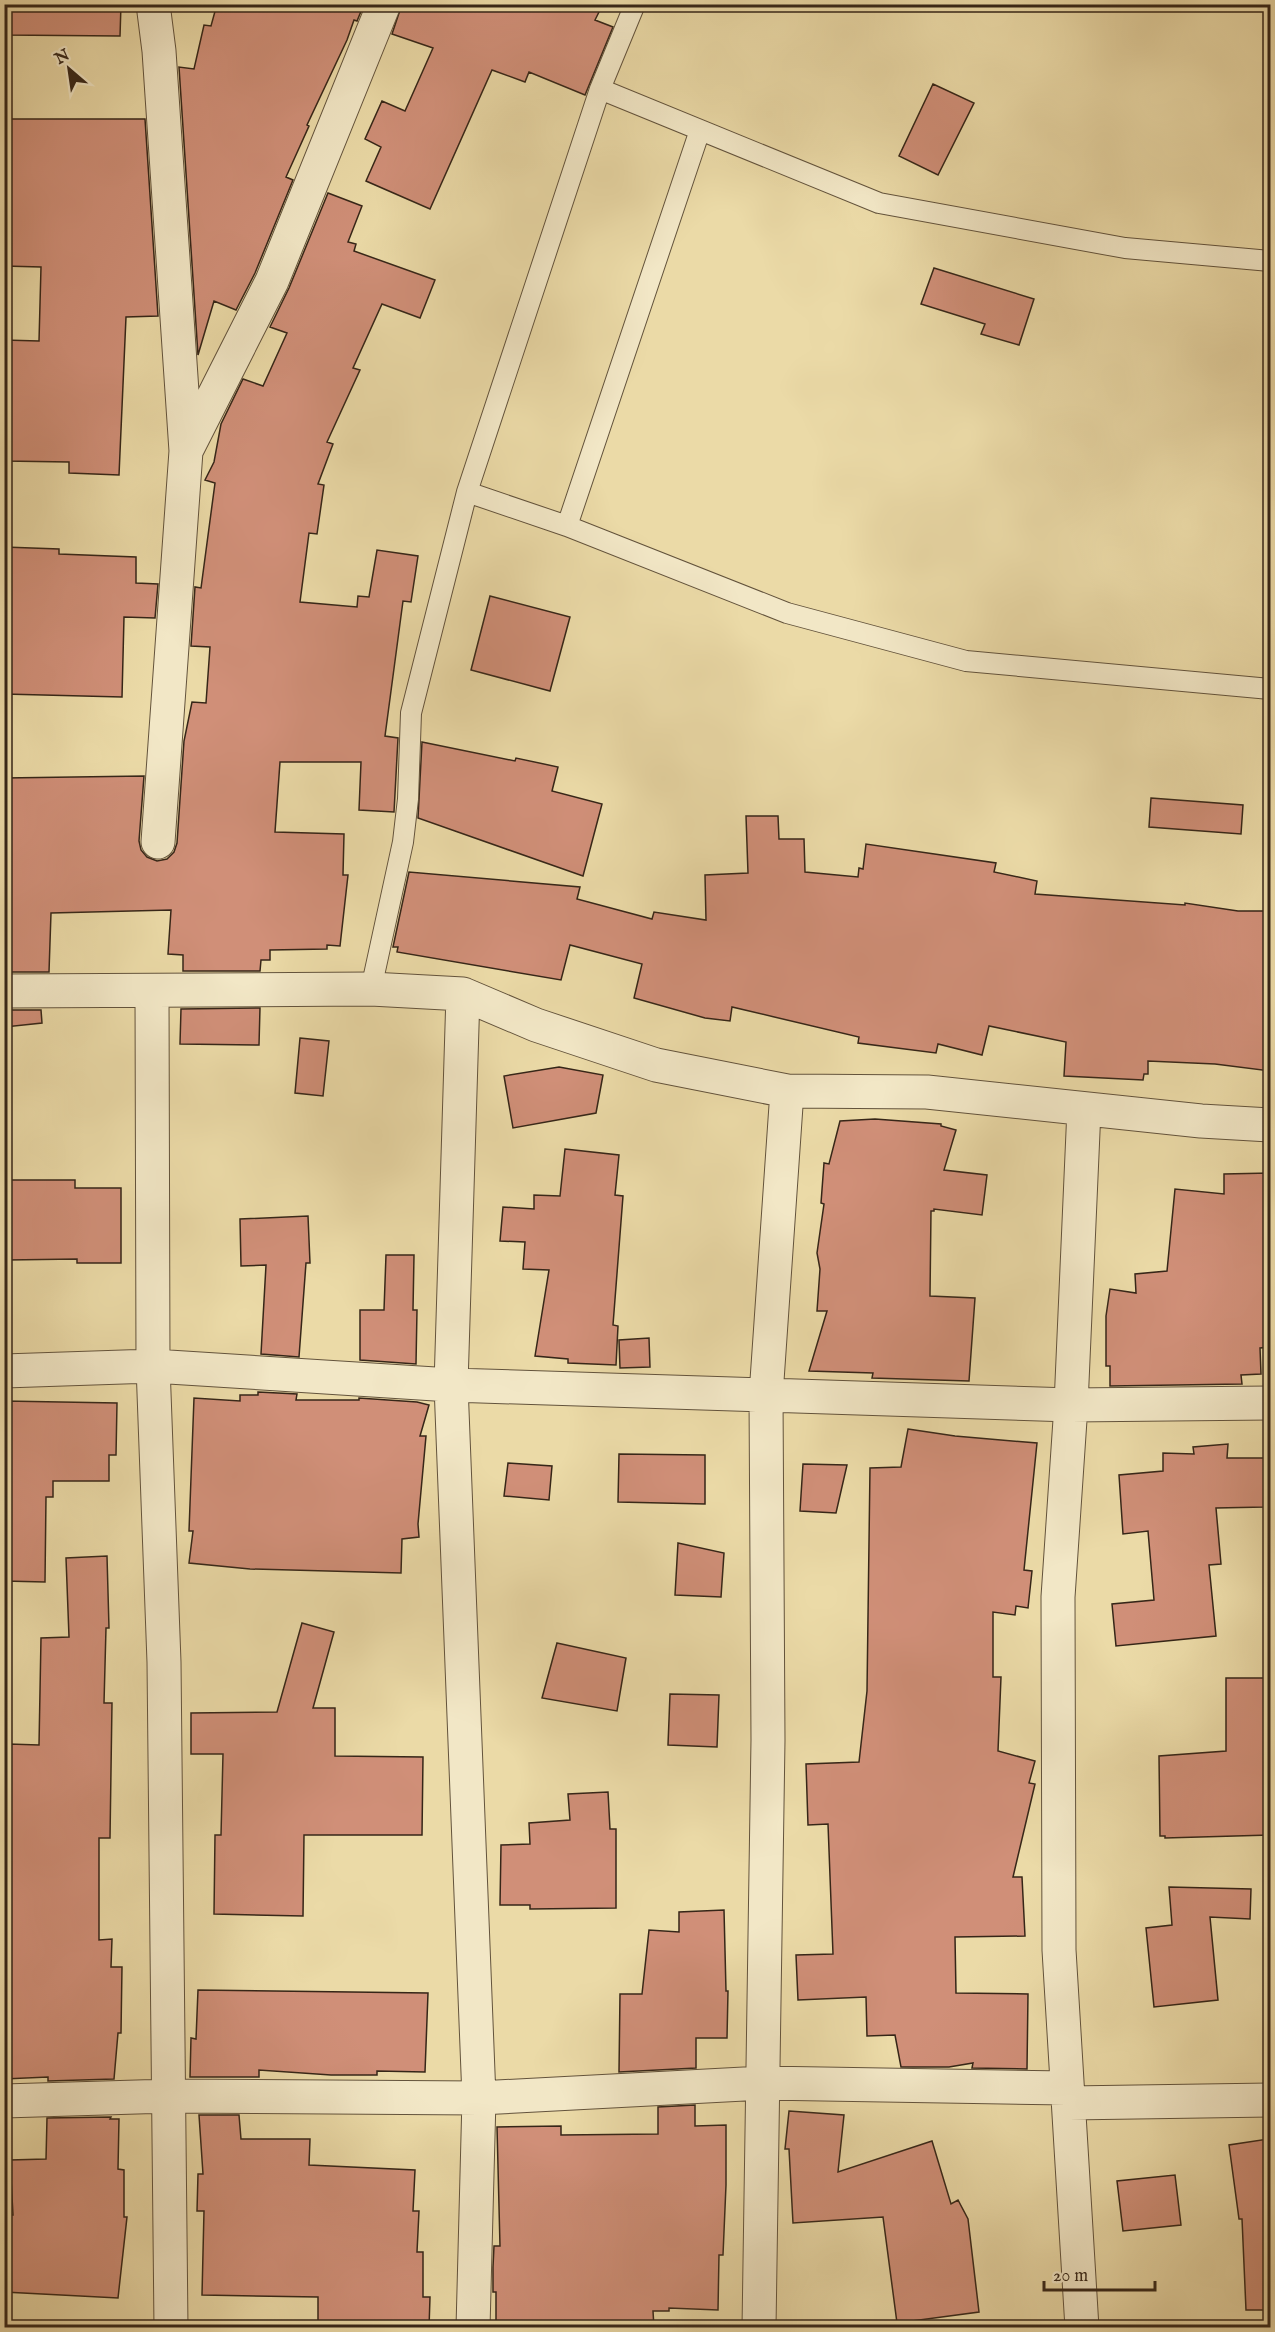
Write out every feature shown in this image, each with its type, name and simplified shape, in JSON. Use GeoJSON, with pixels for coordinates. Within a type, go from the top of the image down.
{"type":"FeatureCollection","features":[{"type":"Feature","properties":{"kind":"street"},"geometry":{"type":"LineString","coordinates":[[153,4],[160,62],[186,451],[158,842]]}},
{"type":"Feature","properties":{"kind":"street"},"geometry":{"type":"LineString","coordinates":[[186,451],[272,281],[384,4]]}},
{"type":"Feature","properties":{"kind":"street"},"geometry":{"type":"LineString","coordinates":[[4,991],[371,989],[463,994],[536,1024],[656,1065],[787,1091],[927,1092],[1201,1121],[1270,1125]]}},
{"type":"Feature","properties":{"kind":"street"},"geometry":{"type":"LineString","coordinates":[[152,991],[153,1366],[164,1674],[171,2328]]}},
{"type":"Feature","properties":{"kind":"street"},"geometry":{"type":"LineString","coordinates":[[463,994],[451,1385],[479,2098],[473,2328]]}},
{"type":"Feature","properties":{"kind":"street"},"geometry":{"type":"LineString","coordinates":[[759,2328],[768,1740],[766,1395],[787,1091]]}},
{"type":"Feature","properties":{"kind":"street"},"geometry":{"type":"LineString","coordinates":[[1082,2328],[1059,1950],[1058,1597],[1071,1405],[1084,1109]]}},
{"type":"Feature","properties":{"kind":"street"},"geometry":{"type":"LineString","coordinates":[[4,1371],[153,1366],[451,1385],[1071,1405],[1270,1403]]}},
{"type":"Feature","properties":{"kind":"street"},"geometry":{"type":"LineString","coordinates":[[4,2101],[170,2096],[479,2098],[763,2083],[1068,2096],[1270,2100]]}},
{"type":"Feature","properties":{"kind":"lane"},"geometry":{"type":"LineString","coordinates":[[371,989],[403,842],[408,799],[411,713],[467,492],[600,89],[635,4]]}},
{"type":"Feature","properties":{"kind":"lane"},"geometry":{"type":"LineString","coordinates":[[600,89],[879,203],[1125,248],[1270,261]]}},
{"type":"Feature","properties":{"kind":"lane"},"geometry":{"type":"LineString","coordinates":[[567,526],[700,130]]}},
{"type":"Feature","properties":{"kind":"lane"},"geometry":{"type":"LineString","coordinates":[[467,492],[567,526],[786,613],[966,661],[1270,689]]}},
{"type":"Feature","properties":{"kind":"building"},"geometry":{"type":"Polygon","coordinates":[[[4,4],[121,4],[120,36],[4,35],[4,4]]]}},
{"type":"Feature","properties":{"kind":"building"},"geometry":{"type":"Polygon","coordinates":[[[217,4],[364,4],[357,21],[354,20],[307,125],[309,126],[286,177],[293,180],[255,273],[236,310],[214,301],[198,355],[179,67],[194,69],[204,25],[211,26],[217,4]]]}},
{"type":"Feature","properties":{"kind":"building"},"geometry":{"type":"Polygon","coordinates":[[[402,4],[603,4],[595,20],[613,27],[585,95],[529,72],[525,82],[492,70],[430,209],[366,181],[381,147],[365,139],[382,101],[405,111],[433,48],[392,34],[402,4]]]}},
{"type":"Feature","properties":{"kind":"building"},"geometry":{"type":"Polygon","coordinates":[[[933,84],[974,103],[938,175],[899,156],[933,84]]]}},
{"type":"Feature","properties":{"kind":"building"},"geometry":{"type":"Polygon","coordinates":[[[4,119],[145,119],[158,316],[126,317],[119,475],[69,473],[69,462],[4,461],[4,340],[39,341],[41,267],[4,266],[4,119]]]}},
{"type":"Feature","properties":{"kind":"building"},"geometry":{"type":"Polygon","coordinates":[[[328,193],[362,206],[348,242],[356,244],[354,251],[435,280],[420,318],[382,304],[353,368],[360,370],[327,442],[333,444],[318,484],[324,485],[317,534],[309,533],[300,602],[357,607],[358,596],[369,597],[377,550],[418,556],[411,602],[403,601],[385,736],[398,738],[394,812],[359,810],[361,762],[280,762],[275,832],[344,834],[343,875],[348,875],[340,946],[327,945],[327,949],[270,950],[270,960],[261,960],[260,971],[183,971],[183,955],[168,954],[171,910],[51,913],[49,972],[7,972],[9,913],[4,913],[4,778],[144,776],[139,841],[141,850],[147,857],[157,861],[167,859],[174,852],[177,843],[184,741],[192,702],[206,703],[210,647],[191,646],[195,587],[201,588],[215,483],[205,480],[214,462],[221,424],[243,379],[263,386],[287,333],[270,327],[289,288],[328,193]]]}},
{"type":"Feature","properties":{"kind":"building"},"geometry":{"type":"Polygon","coordinates":[[[934,268],[1034,299],[1019,345],[981,334],[985,324],[921,304],[934,268]]]}},
{"type":"Feature","properties":{"kind":"building"},"geometry":{"type":"Polygon","coordinates":[[[4,547],[59,549],[59,554],[136,557],[136,583],[158,584],[155,618],[124,617],[122,697],[4,694],[4,547]]]}},
{"type":"Feature","properties":{"kind":"building"},"geometry":{"type":"Polygon","coordinates":[[[490,596],[570,617],[550,691],[471,670],[490,596]]]}},
{"type":"Feature","properties":{"kind":"building"},"geometry":{"type":"Polygon","coordinates":[[[422,742],[515,761],[516,758],[558,767],[552,791],[602,804],[583,876],[418,818],[422,742]]]}},
{"type":"Feature","properties":{"kind":"building"},"geometry":{"type":"Polygon","coordinates":[[[1151,798],[1243,805],[1241,834],[1149,827],[1151,798]]]}},
{"type":"Feature","properties":{"kind":"building"},"geometry":{"type":"Polygon","coordinates":[[[746,816],[778,816],[779,839],[804,839],[805,872],[858,877],[859,868],[863,869],[866,844],[996,863],[994,872],[1037,881],[1035,894],[1185,905],[1185,903],[1238,911],[1270,911],[1270,1071],[1215,1064],[1148,1061],[1148,1074],[1144,1074],[1143,1080],[1064,1076],[1066,1042],[989,1026],[982,1055],[938,1044],[936,1053],[858,1043],[859,1037],[732,1007],[730,1021],[705,1018],[634,998],[642,964],[570,945],[561,980],[397,952],[398,947],[393,947],[409,872],[580,887],[577,899],[652,919],[654,912],[706,920],[705,875],[748,873],[746,816]]]}},
{"type":"Feature","properties":{"kind":"building"},"geometry":{"type":"Polygon","coordinates":[[[260,1008],[259,1045],[180,1044],[181,1009],[260,1008]]]}},
{"type":"Feature","properties":{"kind":"building"},"geometry":{"type":"Polygon","coordinates":[[[6,1010],[41,1010],[42,1023],[5,1027],[6,1010]]]}},
{"type":"Feature","properties":{"kind":"building"},"geometry":{"type":"Polygon","coordinates":[[[300,1038],[329,1041],[323,1096],[295,1093],[300,1038]]]}},
{"type":"Feature","properties":{"kind":"building"},"geometry":{"type":"Polygon","coordinates":[[[559,1067],[603,1075],[596,1113],[513,1128],[504,1076],[559,1067]]]}},
{"type":"Feature","properties":{"kind":"building"},"geometry":{"type":"Polygon","coordinates":[[[875,1119],[941,1124],[941,1126],[956,1130],[944,1170],[987,1175],[982,1215],[934,1209],[931,1211],[930,1296],[975,1298],[969,1381],[872,1378],[873,1373],[809,1371],[827,1311],[817,1311],[820,1269],[817,1253],[824,1204],[821,1203],[824,1163],[829,1164],[840,1121],[875,1119]]]}},
{"type":"Feature","properties":{"kind":"building"},"geometry":{"type":"Polygon","coordinates":[[[565,1149],[619,1155],[615,1195],[623,1196],[613,1325],[618,1326],[616,1365],[568,1363],[568,1359],[535,1356],[549,1270],[523,1269],[525,1242],[500,1241],[503,1207],[534,1209],[534,1195],[560,1196],[565,1149]]]}},
{"type":"Feature","properties":{"kind":"building"},"geometry":{"type":"Polygon","coordinates":[[[1270,1173],[1270,1347],[1260,1348],[1261,1374],[1241,1375],[1242,1384],[1110,1386],[1110,1366],[1106,1366],[1106,1316],[1110,1289],[1136,1293],[1135,1274],[1167,1271],[1175,1189],[1224,1194],[1224,1174],[1270,1173]]]}},
{"type":"Feature","properties":{"kind":"building"},"geometry":{"type":"Polygon","coordinates":[[[7,1180],[75,1180],[75,1188],[121,1188],[121,1263],[77,1263],[77,1259],[7,1260],[7,1180]]]}},
{"type":"Feature","properties":{"kind":"building"},"geometry":{"type":"Polygon","coordinates":[[[308,1216],[310,1263],[306,1263],[299,1357],[261,1354],[266,1265],[241,1266],[240,1219],[308,1216]]]}},
{"type":"Feature","properties":{"kind":"building"},"geometry":{"type":"Polygon","coordinates":[[[386,1255],[414,1255],[413,1310],[417,1310],[416,1364],[360,1360],[360,1310],[384,1310],[386,1255]]]}},
{"type":"Feature","properties":{"kind":"building"},"geometry":{"type":"Polygon","coordinates":[[[649,1338],[650,1367],[620,1368],[619,1340],[649,1338]]]}},
{"type":"Feature","properties":{"kind":"building"},"geometry":{"type":"Polygon","coordinates":[[[258,1392],[297,1394],[296,1400],[359,1400],[359,1398],[429,1405],[420,1436],[426,1436],[418,1524],[419,1537],[402,1539],[401,1573],[250,1569],[189,1563],[193,1531],[189,1531],[194,1398],[240,1401],[240,1395],[258,1395],[258,1392]]]}},
{"type":"Feature","properties":{"kind":"building"},"geometry":{"type":"Polygon","coordinates":[[[4,1401],[117,1403],[116,1455],[109,1455],[109,1481],[53,1481],[53,1497],[46,1497],[45,1582],[4,1581],[4,1401]]]}},
{"type":"Feature","properties":{"kind":"building"},"geometry":{"type":"Polygon","coordinates":[[[908,1429],[955,1436],[1037,1443],[1024,1570],[1032,1571],[1028,1608],[1016,1606],[1015,1615],[993,1612],[993,1677],[1001,1677],[998,1751],[1035,1761],[1029,1783],[1035,1784],[1013,1877],[1022,1877],[1025,1936],[955,1937],[956,1993],[1028,1994],[1027,2069],[972,2068],[973,2063],[949,2067],[901,2067],[895,2035],[867,2036],[866,1997],[798,2000],[796,1955],[833,1954],[828,1824],[808,1825],[806,1764],[859,1762],[867,1691],[870,1468],[901,1467],[908,1429]]]}},
{"type":"Feature","properties":{"kind":"building"},"geometry":{"type":"Polygon","coordinates":[[[1228,1444],[1227,1458],[1264,1458],[1265,1507],[1216,1508],[1221,1564],[1209,1565],[1216,1636],[1116,1646],[1112,1604],[1154,1600],[1148,1531],[1123,1534],[1119,1475],[1163,1471],[1163,1453],[1194,1454],[1193,1447],[1228,1444]]]}},
{"type":"Feature","properties":{"kind":"building"},"geometry":{"type":"Polygon","coordinates":[[[619,1454],[705,1455],[705,1504],[618,1502],[619,1454]]]}},
{"type":"Feature","properties":{"kind":"building"},"geometry":{"type":"Polygon","coordinates":[[[508,1463],[552,1466],[549,1500],[504,1496],[508,1463]]]}},
{"type":"Feature","properties":{"kind":"building"},"geometry":{"type":"Polygon","coordinates":[[[803,1464],[847,1465],[836,1513],[800,1511],[803,1464]]]}},
{"type":"Feature","properties":{"kind":"building"},"geometry":{"type":"Polygon","coordinates":[[[678,1543],[724,1553],[721,1597],[675,1595],[678,1543]]]}},
{"type":"Feature","properties":{"kind":"building"},"geometry":{"type":"Polygon","coordinates":[[[107,1556],[109,1628],[106,1628],[104,1703],[112,1703],[110,1838],[99,1838],[99,1940],[112,1939],[111,1967],[122,1967],[121,2033],[118,2033],[114,2079],[48,2081],[48,2077],[4,2079],[9,1744],[39,1745],[41,1638],[69,1637],[66,1558],[107,1556]]]}},
{"type":"Feature","properties":{"kind":"building"},"geometry":{"type":"Polygon","coordinates":[[[302,1623],[334,1632],[313,1708],[335,1708],[335,1756],[423,1757],[422,1835],[304,1835],[303,1916],[214,1914],[215,1835],[221,1835],[223,1754],[191,1754],[191,1713],[277,1712],[302,1623]]]}},
{"type":"Feature","properties":{"kind":"building"},"geometry":{"type":"Polygon","coordinates":[[[557,1643],[626,1658],[617,1711],[542,1698],[557,1643]]]}},
{"type":"Feature","properties":{"kind":"building"},"geometry":{"type":"Polygon","coordinates":[[[1226,1678],[1266,1678],[1266,1758],[1270,1758],[1270,1835],[1165,1838],[1165,1836],[1160,1836],[1159,1756],[1226,1751],[1226,1678]]]}},
{"type":"Feature","properties":{"kind":"building"},"geometry":{"type":"Polygon","coordinates":[[[670,1694],[719,1695],[717,1747],[668,1745],[670,1694]]]}},
{"type":"Feature","properties":{"kind":"building"},"geometry":{"type":"Polygon","coordinates":[[[608,1792],[610,1829],[616,1829],[616,1908],[530,1909],[530,1905],[500,1905],[501,1845],[530,1844],[529,1823],[570,1820],[568,1794],[608,1792]]]}},
{"type":"Feature","properties":{"kind":"building"},"geometry":{"type":"Polygon","coordinates":[[[1169,1887],[1251,1889],[1250,1919],[1210,1917],[1218,2000],[1154,2007],[1146,1928],[1172,1925],[1169,1887]]]}},
{"type":"Feature","properties":{"kind":"building"},"geometry":{"type":"Polygon","coordinates":[[[724,1910],[726,1991],[728,1991],[727,2038],[696,2038],[696,2068],[619,2072],[620,1994],[642,1994],[649,1930],[679,1932],[679,1912],[724,1910]]]}},
{"type":"Feature","properties":{"kind":"building"},"geometry":{"type":"Polygon","coordinates":[[[198,1990],[428,1993],[425,2072],[377,2071],[377,2075],[331,2075],[259,2070],[259,2077],[190,2077],[191,2038],[196,2039],[198,1990]]]}},
{"type":"Feature","properties":{"kind":"building"},"geometry":{"type":"Polygon","coordinates":[[[695,2105],[695,2126],[726,2125],[723,2255],[719,2255],[718,2310],[669,2308],[669,2311],[653,2311],[654,2328],[496,2328],[496,2292],[493,2292],[494,2246],[500,2246],[497,2127],[561,2126],[561,2135],[658,2134],[658,2107],[695,2105]]]}},
{"type":"Feature","properties":{"kind":"building"},"geometry":{"type":"Polygon","coordinates":[[[789,2111],[844,2115],[838,2172],[932,2141],[951,2204],[958,2200],[968,2219],[979,2312],[897,2323],[883,2217],[793,2223],[789,2149],[785,2149],[789,2111]]]}},
{"type":"Feature","properties":{"kind":"building"},"geometry":{"type":"Polygon","coordinates":[[[199,2115],[239,2115],[241,2139],[310,2139],[309,2165],[415,2170],[413,2211],[419,2211],[417,2252],[423,2252],[423,2297],[430,2297],[429,2328],[318,2328],[318,2297],[202,2295],[204,2211],[197,2211],[198,2174],[203,2174],[199,2115]]]}},
{"type":"Feature","properties":{"kind":"building"},"geometry":{"type":"Polygon","coordinates":[[[111,2117],[110,2119],[119,2119],[118,2169],[124,2170],[124,2217],[127,2217],[118,2298],[4,2292],[4,2215],[13,2215],[10,2160],[46,2159],[47,2118],[111,2117]]]}},
{"type":"Feature","properties":{"kind":"building"},"geometry":{"type":"Polygon","coordinates":[[[1268,2139],[1270,2310],[1246,2310],[1242,2219],[1239,2219],[1229,2145],[1268,2139]]]}},
{"type":"Feature","properties":{"kind":"building"},"geometry":{"type":"Polygon","coordinates":[[[1175,2175],[1181,2225],[1123,2231],[1117,2181],[1175,2175]]]}}]}
